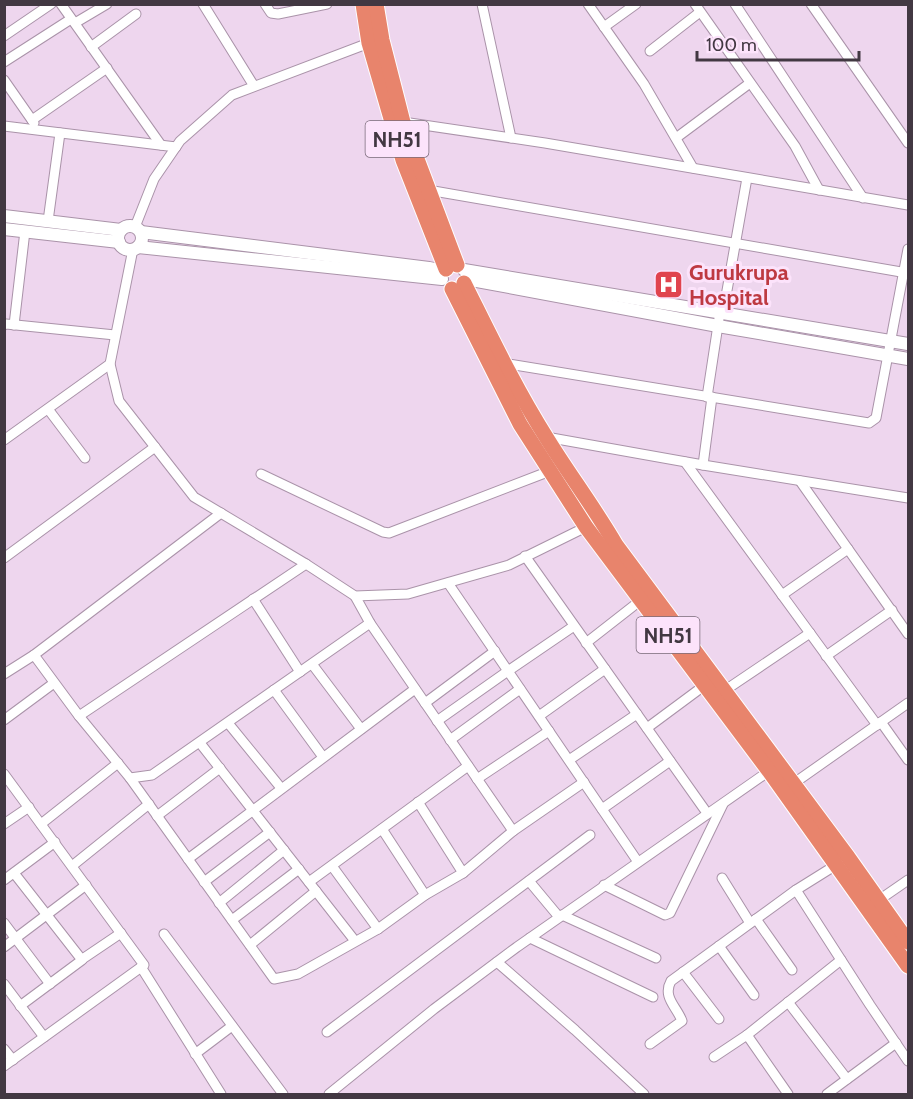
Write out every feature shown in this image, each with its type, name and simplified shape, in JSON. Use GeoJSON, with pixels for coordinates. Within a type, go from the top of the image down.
{"type":"FeatureCollection","features":[{"type":"Feature","properties":{"kind":"highway","name":"NH51"},"geometry":{"type":"LineString","coordinates":[[363,4],[369,43],[406,171],[520,424],[586,526],[641,600],[705,685],[879,900],[909,942]]}},
{"type":"Feature","properties":{"kind":"highway","name":"NH51"},"geometry":{"type":"LineString","coordinates":[[376,4],[382,40],[403,122],[428,190],[454,275],[546,437],[616,545],[724,691],[774,768]]}},
{"type":"Feature","properties":{"kind":"highway","name":"NH51"},"geometry":{"type":"LineString","coordinates":[[788,787],[836,865],[909,966]]}},
{"type":"Feature","properties":{"kind":"street"},"geometry":{"type":"LineString","coordinates":[[4,36],[51,4]]}},
{"type":"Feature","properties":{"kind":"street"},"geometry":{"type":"LineString","coordinates":[[61,4],[161,145]]}},
{"type":"Feature","properties":{"kind":"street"},"geometry":{"type":"LineString","coordinates":[[4,62],[106,4]]}},
{"type":"Feature","properties":{"kind":"street"},"geometry":{"type":"LineString","coordinates":[[203,4],[254,86]]}},
{"type":"Feature","properties":{"kind":"street"},"geometry":{"type":"LineString","coordinates":[[265,4],[271,13],[278,14],[327,4]]}},
{"type":"Feature","properties":{"kind":"street"},"geometry":{"type":"LineString","coordinates":[[482,4],[511,138]]}},
{"type":"Feature","properties":{"kind":"street"},"geometry":{"type":"LineString","coordinates":[[588,4],[644,84],[693,168]]}},
{"type":"Feature","properties":{"kind":"street"},"geometry":{"type":"LineString","coordinates":[[604,27],[636,4]]}},
{"type":"Feature","properties":{"kind":"street"},"geometry":{"type":"LineString","coordinates":[[735,4],[863,198]]}},
{"type":"Feature","properties":{"kind":"street"},"geometry":{"type":"LineString","coordinates":[[811,4],[909,143]]}},
{"type":"Feature","properties":{"kind":"street"},"geometry":{"type":"LineString","coordinates":[[650,51],[697,8],[795,146],[819,190]]}},
{"type":"Feature","properties":{"kind":"street"},"geometry":{"type":"LineString","coordinates":[[91,47],[136,14]]}},
{"type":"Feature","properties":{"kind":"street"},"geometry":{"type":"LineString","coordinates":[[369,43],[231,95],[180,141],[154,179],[138,230],[142,237],[136,248],[110,363],[119,401],[194,497],[355,596],[370,623],[513,831]]}},
{"type":"Feature","properties":{"kind":"street"},"geometry":{"type":"LineString","coordinates":[[32,120],[107,68]]}},
{"type":"Feature","properties":{"kind":"street"},"geometry":{"type":"LineString","coordinates":[[4,80],[39,130]]}},
{"type":"Feature","properties":{"kind":"street"},"geometry":{"type":"LineString","coordinates":[[676,138],[750,83]]}},
{"type":"Feature","properties":{"kind":"street"},"geometry":{"type":"LineString","coordinates":[[403,122],[909,205]]}},
{"type":"Feature","properties":{"kind":"street"},"geometry":{"type":"LineString","coordinates":[[4,126],[176,147]]}},
{"type":"Feature","properties":{"kind":"street"},"geometry":{"type":"LineString","coordinates":[[48,221],[60,133]]}},
{"type":"Feature","properties":{"kind":"street"},"geometry":{"type":"LineString","coordinates":[[703,465],[718,326],[747,178]]}},
{"type":"Feature","properties":{"kind":"street"},"geometry":{"type":"LineString","coordinates":[[428,190],[906,273]]}},
{"type":"Feature","properties":{"kind":"street"},"geometry":{"type":"LineString","coordinates":[[4,216],[48,221],[120,236]]}},
{"type":"Feature","properties":{"kind":"street"},"geometry":{"type":"LineString","coordinates":[[4,229],[120,236],[130,226],[138,230],[429,268],[454,275],[718,326],[909,358]]}},
{"type":"Feature","properties":{"kind":"street"},"geometry":{"type":"LineString","coordinates":[[25,231],[8,324],[116,335]]}},
{"type":"Feature","properties":{"kind":"street"},"geometry":{"type":"LineString","coordinates":[[120,236],[125,249],[136,248],[454,275],[722,312],[909,344]]}},
{"type":"Feature","properties":{"kind":"street"},"geometry":{"type":"LineString","coordinates":[[504,363],[869,423],[876,418],[909,249]]}},
{"type":"Feature","properties":{"kind":"street"},"geometry":{"type":"LineString","coordinates":[[4,440],[110,363]]}},
{"type":"Feature","properties":{"kind":"street"},"geometry":{"type":"LineString","coordinates":[[48,409],[85,458]]}},
{"type":"Feature","properties":{"kind":"street"},"geometry":{"type":"LineString","coordinates":[[546,437],[909,498]]}},
{"type":"Feature","properties":{"kind":"street"},"geometry":{"type":"LineString","coordinates":[[4,558],[155,447]]}},
{"type":"Feature","properties":{"kind":"street"},"geometry":{"type":"LineString","coordinates":[[685,462],[826,656],[907,756]]}},
{"type":"Feature","properties":{"kind":"street"},"geometry":{"type":"LineString","coordinates":[[261,474],[382,532],[389,533],[550,471]]}},
{"type":"Feature","properties":{"kind":"street"},"geometry":{"type":"LineString","coordinates":[[800,481],[909,634]]}},
{"type":"Feature","properties":{"kind":"street"},"geometry":{"type":"LineString","coordinates":[[4,674],[34,656],[221,513]]}},
{"type":"Feature","properties":{"kind":"street"},"geometry":{"type":"LineString","coordinates":[[355,596],[408,594],[509,565],[586,526]]}},
{"type":"Feature","properties":{"kind":"street"},"geometry":{"type":"LineString","coordinates":[[782,595],[848,549]]}},
{"type":"Feature","properties":{"kind":"street"},"geometry":{"type":"LineString","coordinates":[[525,556],[707,813]]}},
{"type":"Feature","properties":{"kind":"street"},"geometry":{"type":"LineString","coordinates":[[78,716],[306,564]]}},
{"type":"Feature","properties":{"kind":"street"},"geometry":{"type":"LineString","coordinates":[[448,583],[638,861]]}},
{"type":"Feature","properties":{"kind":"street"},"geometry":{"type":"LineString","coordinates":[[253,599],[300,672]]}},
{"type":"Feature","properties":{"kind":"street"},"geometry":{"type":"LineString","coordinates":[[586,643],[641,600]]}},
{"type":"Feature","properties":{"kind":"street"},"geometry":{"type":"LineString","coordinates":[[826,656],[892,610]]}},
{"type":"Feature","properties":{"kind":"street"},"geometry":{"type":"LineString","coordinates":[[130,778],[152,775],[370,623]]}},
{"type":"Feature","properties":{"kind":"street"},"geometry":{"type":"LineString","coordinates":[[437,721],[574,626]]}},
{"type":"Feature","properties":{"kind":"street"},"geometry":{"type":"LineString","coordinates":[[724,691],[810,633]]}},
{"type":"Feature","properties":{"kind":"street"},"geometry":{"type":"LineString","coordinates":[[425,703],[495,651]]}},
{"type":"Feature","properties":{"kind":"street"},"geometry":{"type":"LineString","coordinates":[[34,656],[78,716],[130,778],[274,979],[298,974],[378,929],[425,895],[463,873],[513,831],[584,782]]}},
{"type":"Feature","properties":{"kind":"street"},"geometry":{"type":"LineString","coordinates":[[312,664],[361,729]]}},
{"type":"Feature","properties":{"kind":"street"},"geometry":{"type":"LineString","coordinates":[[539,716],[605,669]]}},
{"type":"Feature","properties":{"kind":"street"},"geometry":{"type":"LineString","coordinates":[[4,720],[54,683]]}},
{"type":"Feature","properties":{"kind":"street"},"geometry":{"type":"LineString","coordinates":[[646,728],[705,685]]}},
{"type":"Feature","properties":{"kind":"street"},"geometry":{"type":"LineString","coordinates":[[450,740],[520,688]]}},
{"type":"Feature","properties":{"kind":"street"},"geometry":{"type":"LineString","coordinates":[[188,859],[415,689]]}},
{"type":"Feature","properties":{"kind":"street"},"geometry":{"type":"LineString","coordinates":[[274,690],[323,757]]}},
{"type":"Feature","properties":{"kind":"street"},"geometry":{"type":"LineString","coordinates":[[788,787],[909,703]]}},
{"type":"Feature","properties":{"kind":"street"},"geometry":{"type":"LineString","coordinates":[[569,760],[637,714]]}},
{"type":"Feature","properties":{"kind":"street"},"geometry":{"type":"LineString","coordinates":[[228,723],[281,788]]}},
{"type":"Feature","properties":{"kind":"street"},"geometry":{"type":"LineString","coordinates":[[477,779],[549,731]]}},
{"type":"Feature","properties":{"kind":"street"},"geometry":{"type":"LineString","coordinates":[[200,742],[355,941]]}},
{"type":"Feature","properties":{"kind":"street"},"geometry":{"type":"LineString","coordinates":[[602,809],[670,761]]}},
{"type":"Feature","properties":{"kind":"street"},"geometry":{"type":"LineString","coordinates":[[41,824],[118,763]]}},
{"type":"Feature","properties":{"kind":"street"},"geometry":{"type":"LineString","coordinates":[[309,882],[468,766]]}},
{"type":"Feature","properties":{"kind":"street"},"geometry":{"type":"LineString","coordinates":[[157,816],[220,768]]}},
{"type":"Feature","properties":{"kind":"street"},"geometry":{"type":"LineString","coordinates":[[329,1095],[434,1009],[497,962],[638,861],[774,768]]}},
{"type":"Feature","properties":{"kind":"street"},"geometry":{"type":"LineString","coordinates":[[4,774],[144,965],[9,1063],[4,1049]]}},
{"type":"Feature","properties":{"kind":"street"},"geometry":{"type":"LineString","coordinates":[[604,885],[665,915],[670,913],[724,801]]}},
{"type":"Feature","properties":{"kind":"street"},"geometry":{"type":"LineString","coordinates":[[418,802],[463,873]]}},
{"type":"Feature","properties":{"kind":"street"},"geometry":{"type":"LineString","coordinates":[[72,866],[148,804]]}},
{"type":"Feature","properties":{"kind":"street"},"geometry":{"type":"LineString","coordinates":[[4,824],[29,807]]}},
{"type":"Feature","properties":{"kind":"street"},"geometry":{"type":"LineString","coordinates":[[382,829],[425,895]]}},
{"type":"Feature","properties":{"kind":"street"},"geometry":{"type":"LineString","coordinates":[[204,882],[270,832]]}},
{"type":"Feature","properties":{"kind":"street"},"geometry":{"type":"LineString","coordinates":[[327,1032],[590,835]]}},
{"type":"Feature","properties":{"kind":"street"},"geometry":{"type":"LineString","coordinates":[[4,880],[55,842]]}},
{"type":"Feature","properties":{"kind":"street"},"geometry":{"type":"LineString","coordinates":[[219,903],[284,850]]}},
{"type":"Feature","properties":{"kind":"street"},"geometry":{"type":"LineString","coordinates":[[650,1044],[682,1021],[667,991],[671,981],[796,890],[836,865]]}},
{"type":"Feature","properties":{"kind":"street"},"geometry":{"type":"LineString","coordinates":[[332,866],[378,929]]}},
{"type":"Feature","properties":{"kind":"street"},"geometry":{"type":"LineString","coordinates":[[232,920],[299,869]]}},
{"type":"Feature","properties":{"kind":"street"},"geometry":{"type":"LineString","coordinates":[[14,873],[81,960]]}},
{"type":"Feature","properties":{"kind":"street"},"geometry":{"type":"LineString","coordinates":[[722,878],[792,970]]}},
{"type":"Feature","properties":{"kind":"street"},"geometry":{"type":"LineString","coordinates":[[879,900],[909,880]]}},
{"type":"Feature","properties":{"kind":"street"},"geometry":{"type":"LineString","coordinates":[[529,881],[561,916],[656,958]]}},
{"type":"Feature","properties":{"kind":"street"},"geometry":{"type":"LineString","coordinates":[[4,946],[86,885]]}},
{"type":"Feature","properties":{"kind":"street"},"geometry":{"type":"LineString","coordinates":[[796,890],[909,1061]]}},
{"type":"Feature","properties":{"kind":"street"},"geometry":{"type":"LineString","coordinates":[[250,945],[316,891]]}},
{"type":"Feature","properties":{"kind":"street"},"geometry":{"type":"LineString","coordinates":[[4,923],[50,984]]}},
{"type":"Feature","properties":{"kind":"street"},"geometry":{"type":"LineString","coordinates":[[20,1006],[121,933]]}},
{"type":"Feature","properties":{"kind":"street"},"geometry":{"type":"LineString","coordinates":[[164,934],[283,1095]]}},
{"type":"Feature","properties":{"kind":"street"},"geometry":{"type":"LineString","coordinates":[[530,938],[653,997]]}},
{"type":"Feature","properties":{"kind":"street"},"geometry":{"type":"LineString","coordinates":[[719,946],[754,995]]}},
{"type":"Feature","properties":{"kind":"street"},"geometry":{"type":"LineString","coordinates":[[714,1057],[747,1035],[841,960]]}},
{"type":"Feature","properties":{"kind":"street"},"geometry":{"type":"LineString","coordinates":[[497,962],[575,1030],[644,1095]]}},
{"type":"Feature","properties":{"kind":"street"},"geometry":{"type":"LineString","coordinates":[[141,967],[221,1095]]}},
{"type":"Feature","properties":{"kind":"street"},"geometry":{"type":"LineString","coordinates":[[684,972],[719,1019]]}},
{"type":"Feature","properties":{"kind":"street"},"geometry":{"type":"LineString","coordinates":[[4,984],[44,1037]]}},
{"type":"Feature","properties":{"kind":"street"},"geometry":{"type":"LineString","coordinates":[[788,1002],[847,1080]]}},
{"type":"Feature","properties":{"kind":"street"},"geometry":{"type":"LineString","coordinates":[[195,1054],[232,1026]]}},
{"type":"Feature","properties":{"kind":"street"},"geometry":{"type":"LineString","coordinates":[[747,1035],[788,1095]]}},
{"type":"Feature","properties":{"kind":"street"},"geometry":{"type":"LineString","coordinates":[[827,1095],[896,1043]]}},
{"type":"Feature","properties":{"kind":"place","name":"Gurukrupa Hospital"},"geometry":{"type":"Point","coordinates":[668,285]}}]}
